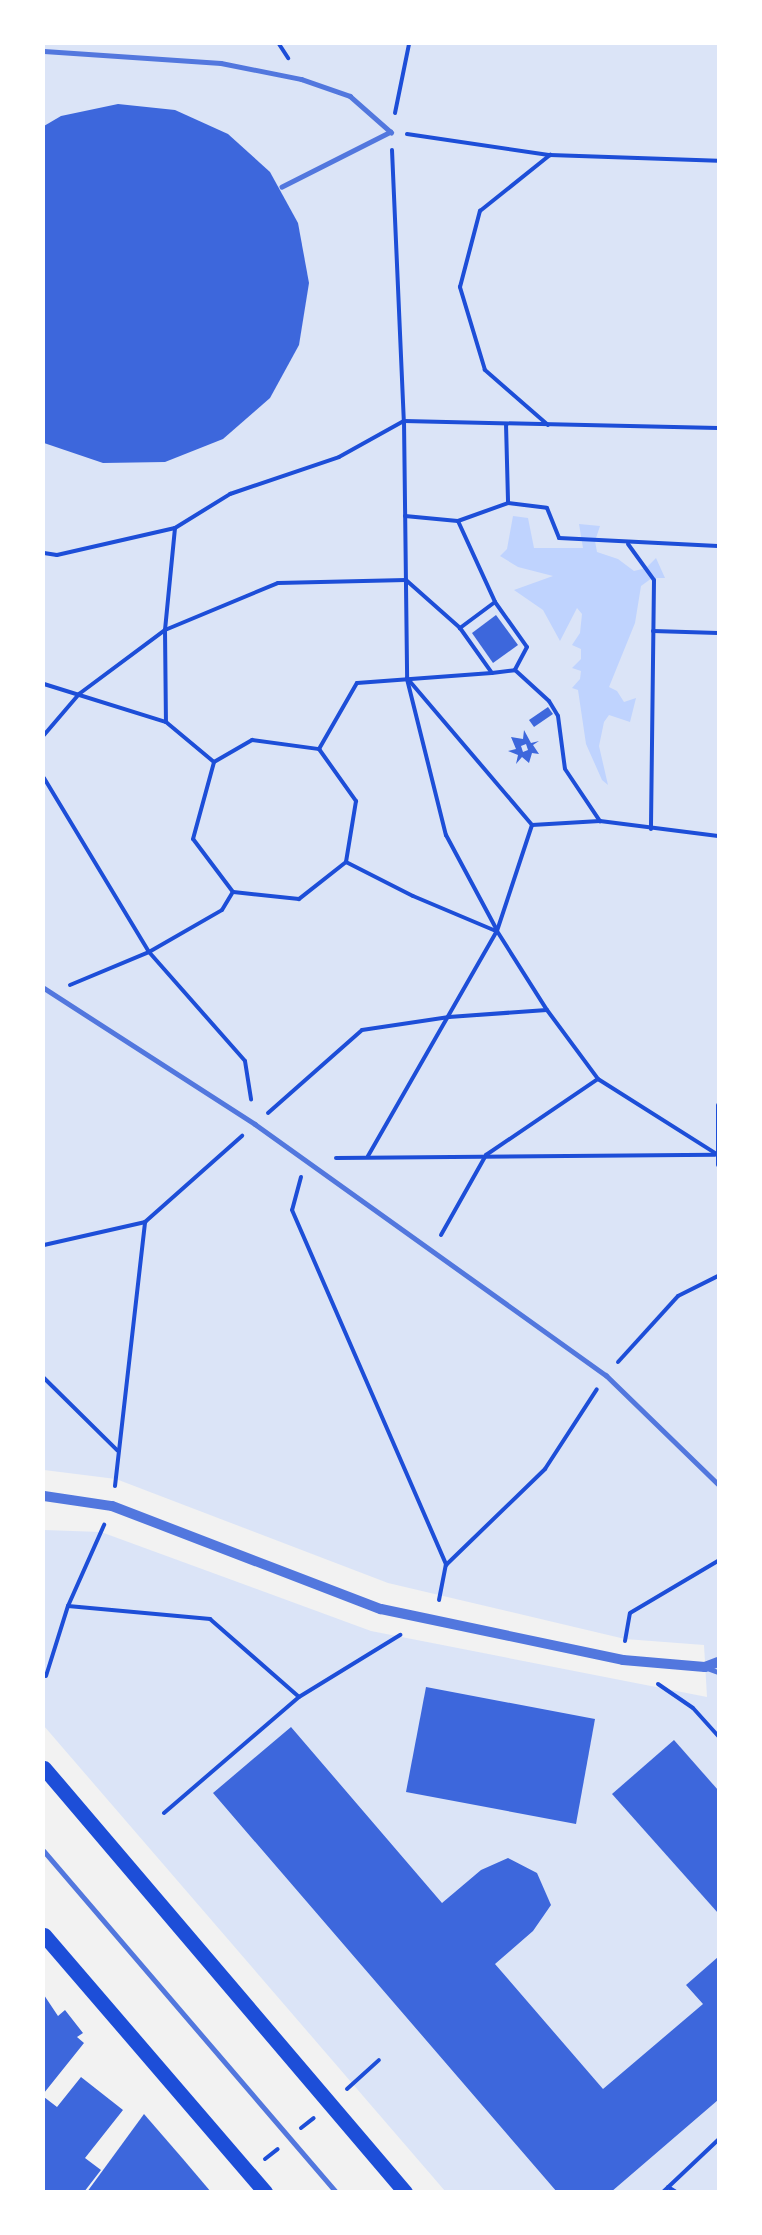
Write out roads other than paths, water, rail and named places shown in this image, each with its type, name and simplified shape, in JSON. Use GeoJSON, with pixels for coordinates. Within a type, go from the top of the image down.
{"type":"FeatureCollection","features":[{"type":"Feature","properties":{"kind":"main road"},"geometry":{"type":"LineString","coordinates":[[44,1768],[405,2192]]}},
{"type":"Feature","properties":{"kind":"main road"},"geometry":{"type":"LineString","coordinates":[[44,1935],[265,2192]]}},
{"type":"Feature","properties":{"kind":"street"},"geometry":{"type":"LineString","coordinates":[[44,1496],[112,1506],[381,1609],[623,1660],[705,1667],[718,1662]]}},
{"type":"Feature","properties":{"kind":"lane"},"geometry":{"type":"LineString","coordinates":[[44,51],[221,63],[301,79],[350,96],[391,132],[282,187]]}},
{"type":"Feature","properties":{"kind":"lane"},"geometry":{"type":"LineString","coordinates":[[44,988],[255,1124],[606,1376],[718,1484]]}},
{"type":"Feature","properties":{"kind":"lane"},"geometry":{"type":"LineString","coordinates":[[705,1667],[718,1671]]}},
{"type":"Feature","properties":{"kind":"lane"},"geometry":{"type":"LineString","coordinates":[[44,1851],[336,2192]]}},
{"type":"Feature","properties":{"kind":"water"},"geometry":{"type":"Polygon","coordinates":[[[513,516],[528,518],[534,548],[583,548],[579,524],[600,526],[595,541],[597,552],[618,559],[634,571],[646,568],[656,558],[665,578],[652,578],[641,586],[635,623],[609,687],[617,691],[624,702],[636,698],[630,722],[609,715],[604,722],[599,746],[608,785],[602,780],[586,744],[578,690],[572,688],[580,679],[581,671],[572,668],[581,659],[581,649],[572,645],[580,633],[582,614],[577,608],[560,641],[543,610],[514,590],[553,576],[518,567],[500,556],[507,549],[513,516]]]}}]}
